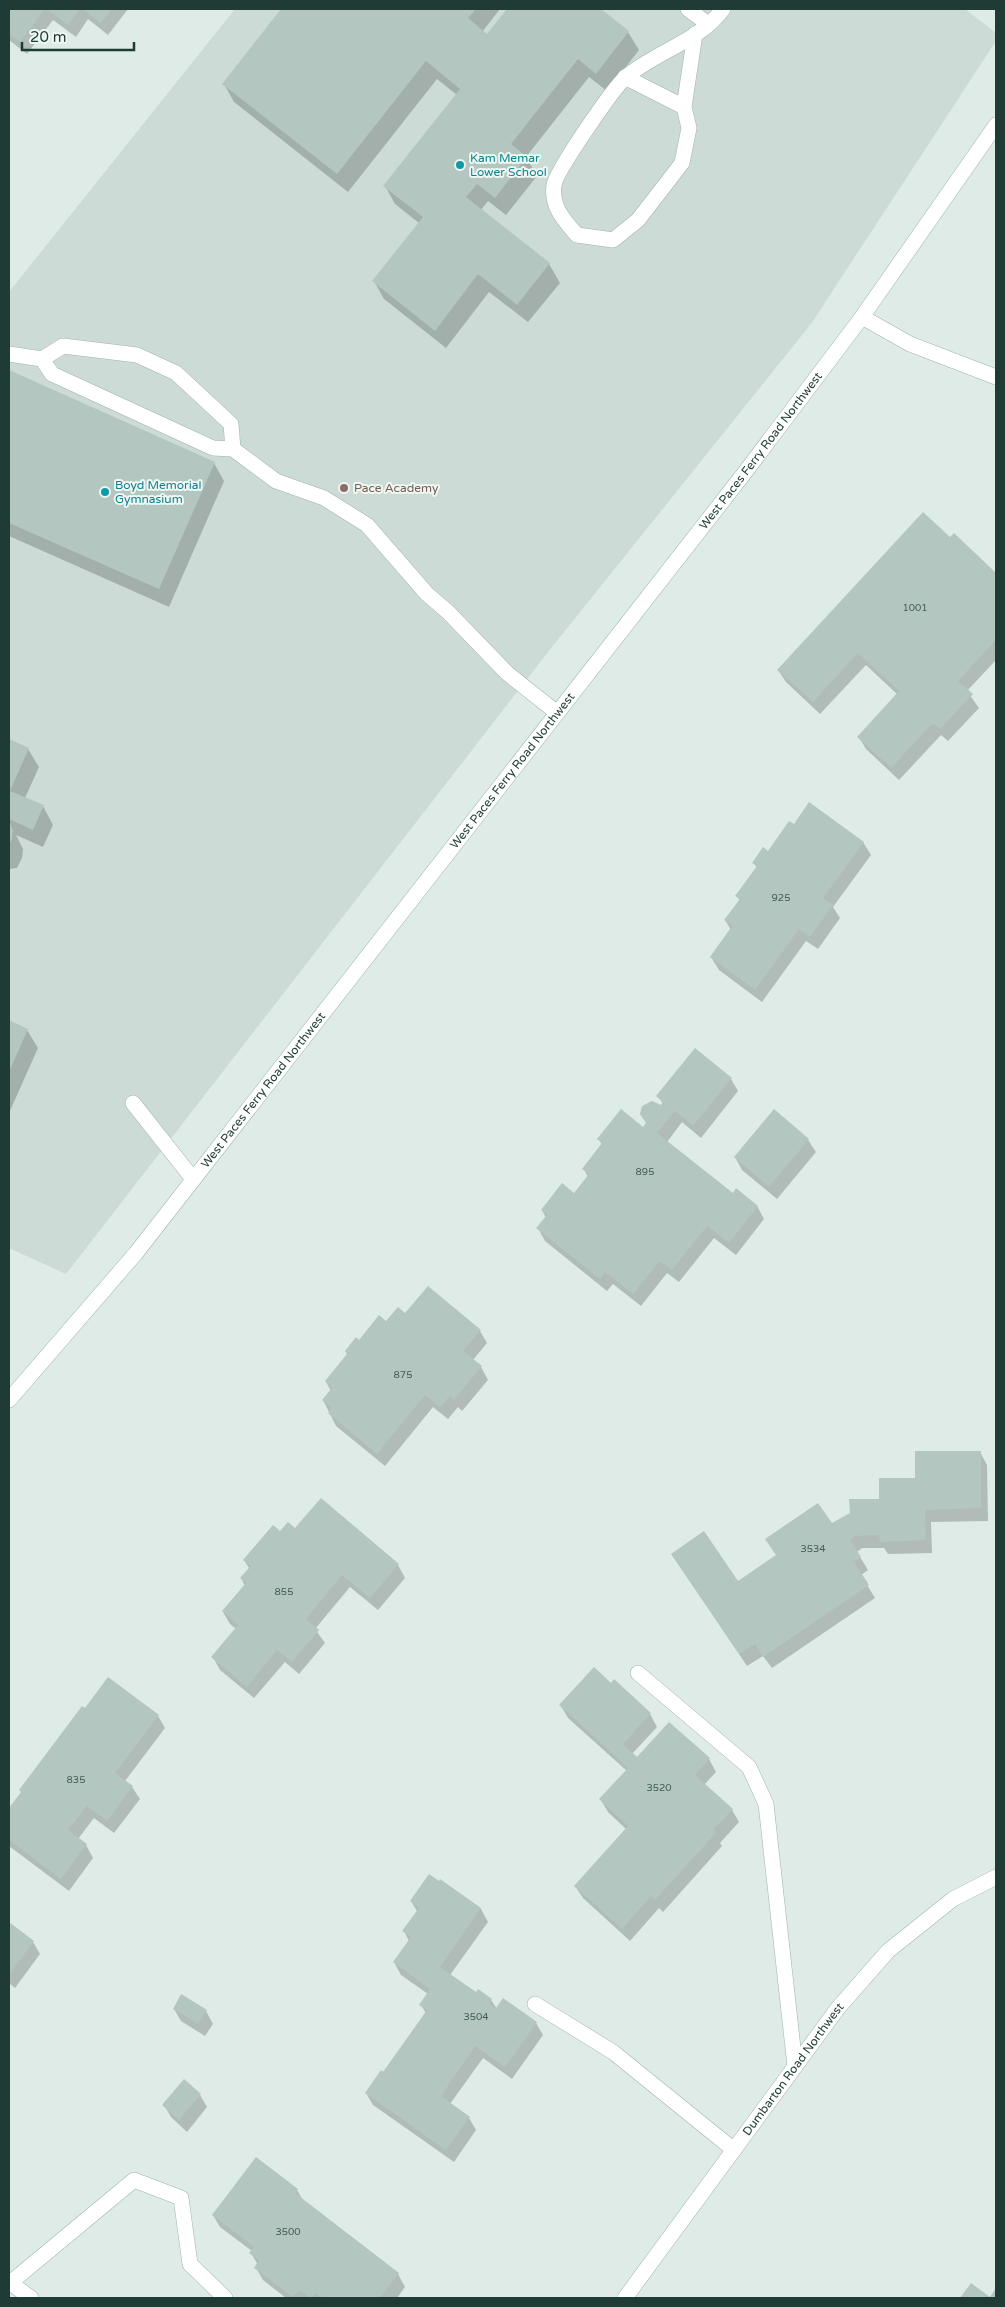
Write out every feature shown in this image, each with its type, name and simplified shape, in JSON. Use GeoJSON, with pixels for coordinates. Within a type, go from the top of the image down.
{"type":"FeatureCollection","features":[{"type":"Feature","properties":{"kind":"main road"},"geometry":{"type":"LineString","coordinates":[[688,9],[708,24]]}},
{"type":"Feature","properties":{"kind":"main road"},"geometry":{"type":"LineString","coordinates":[[695,34],[684,107],[689,128],[682,163],[638,220],[614,240],[577,235],[557,212],[554,184],[565,159],[625,77],[695,34],[723,9]]}},
{"type":"Feature","properties":{"kind":"main road"},"geometry":{"type":"LineString","coordinates":[[625,77],[684,107]]}},
{"type":"Feature","properties":{"kind":"main road","name":"West Paces Ferry Road Northwest"},"geometry":{"type":"LineString","coordinates":[[9,1400],[136,1253],[556,712],[746,471],[862,317],[996,125]]}},
{"type":"Feature","properties":{"kind":"main road"},"geometry":{"type":"LineString","coordinates":[[862,317],[910,344],[996,377]]}},
{"type":"Feature","properties":{"kind":"main road"},"geometry":{"type":"LineString","coordinates":[[9,354],[42,360],[63,346],[137,356],[156,364],[176,373],[231,424],[233,449]]}},
{"type":"Feature","properties":{"kind":"main road"},"geometry":{"type":"LineString","coordinates":[[42,360],[52,374],[213,448],[233,449],[276,481],[324,498],[367,525],[427,594],[448,612],[508,673],[556,712]]}},
{"type":"Feature","properties":{"kind":"main road"},"geometry":{"type":"LineString","coordinates":[[133,1103],[193,1180]]}},
{"type":"Feature","properties":{"kind":"main road"},"geometry":{"type":"LineString","coordinates":[[638,1672],[749,1767],[766,1804],[795,2066]]}},
{"type":"Feature","properties":{"kind":"main road","name":"Dumbarton Road Northwest"},"geometry":{"type":"LineString","coordinates":[[625,2298],[838,2008],[888,1951],[953,1899],[996,1877]]}},
{"type":"Feature","properties":{"kind":"main road"},"geometry":{"type":"LineString","coordinates":[[535,2004],[612,2052],[734,2150]]}},
{"type":"Feature","properties":{"kind":"main road"},"geometry":{"type":"LineString","coordinates":[[31,2298],[9,2282],[134,2180],[180,2198],[190,2264],[225,2298]]}},
{"type":"Feature","properties":{"kind":"shaded area","name":"Pace Academy"},"geometry":{"type":"Polygon","coordinates":[[[235,9],[965,9],[996,33],[996,41],[811,324],[548,652],[66,1274],[9,1248],[9,292],[235,9]]]}},
{"type":"Feature","properties":{"kind":"building"},"geometry":{"type":"Polygon","coordinates":[[[9,9],[45,9],[20,42],[9,34],[9,9]]]}},
{"type":"Feature","properties":{"kind":"building"},"geometry":{"type":"Polygon","coordinates":[[[47,9],[80,9],[68,25],[47,9]]]}},
{"type":"Feature","properties":{"kind":"building"},"geometry":{"type":"Polygon","coordinates":[[[82,9],[112,9],[101,23],[82,9]]]}},
{"type":"Feature","properties":{"kind":"building","name":"Kam Memar Lower School"},"geometry":{"type":"Polygon","coordinates":[[[281,9],[476,9],[468,18],[487,34],[507,9],[601,9],[629,31],[596,74],[578,59],[511,144],[527,157],[495,198],[477,184],[466,197],[550,263],[517,305],[478,274],[435,331],[372,281],[423,217],[383,186],[460,89],[426,61],[337,174],[222,84],[281,9]]]}},
{"type":"Feature","properties":{"kind":"building","name":"Boyd Memorial Gymnasium"},"geometry":{"type":"Polygon","coordinates":[[[9,370],[215,462],[159,589],[9,523],[9,370]]]}},
{"type":"Feature","properties":{"kind":"building"},"geometry":{"type":"Polygon","coordinates":[[[923,512],[950,537],[954,533],[996,573],[996,643],[995,641],[958,681],[973,694],[940,729],[933,723],[891,768],[857,737],[899,691],[858,653],[813,702],[777,670],[923,512]]]}},
{"type":"Feature","properties":{"kind":"building"},"geometry":{"type":"Polygon","coordinates":[[[9,739],[29,748],[10,791],[44,805],[33,830],[9,819],[9,739]]]}},
{"type":"Feature","properties":{"kind":"building"},"geometry":{"type":"Polygon","coordinates":[[[809,802],[864,842],[823,898],[833,905],[810,937],[799,929],[755,990],[710,957],[732,926],[724,920],[740,899],[735,896],[757,866],[752,863],[763,847],[768,851],[789,821],[794,824],[809,802]]]}},
{"type":"Feature","properties":{"kind":"building"},"geometry":{"type":"Polygon","coordinates":[[[9,821],[13,830],[9,845],[9,821]]]}},
{"type":"Feature","properties":{"kind":"building"},"geometry":{"type":"Polygon","coordinates":[[[9,1020],[28,1029],[9,1072],[9,1020]]]}},
{"type":"Feature","properties":{"kind":"building"},"geometry":{"type":"Polygon","coordinates":[[[695,1048],[732,1078],[693,1126],[675,1111],[657,1133],[733,1193],[736,1188],[758,1206],[729,1243],[707,1226],[672,1270],[660,1261],[633,1294],[605,1272],[600,1279],[536,1228],[547,1215],[541,1210],[562,1183],[574,1193],[589,1174],[582,1169],[602,1143],[597,1139],[621,1109],[643,1127],[646,1123],[640,1114],[642,1106],[652,1101],[661,1105],[663,1102],[656,1096],[695,1048]]]}},
{"type":"Feature","properties":{"kind":"building"},"geometry":{"type":"Polygon","coordinates":[[[774,1109],[809,1139],[769,1187],[734,1157],[774,1109]]]}},
{"type":"Feature","properties":{"kind":"building"},"geometry":{"type":"Polygon","coordinates":[[[428,1286],[481,1330],[463,1351],[482,1366],[454,1400],[450,1396],[440,1407],[425,1395],[377,1454],[328,1413],[332,1408],[322,1400],[332,1388],[325,1381],[347,1354],[345,1351],[356,1337],[359,1340],[379,1315],[386,1321],[398,1307],[405,1313],[428,1286]]]}},
{"type":"Feature","properties":{"kind":"building"},"geometry":{"type":"Polygon","coordinates":[[[915,1451],[981,1451],[981,1508],[925,1510],[926,1540],[880,1542],[879,1535],[855,1536],[850,1540],[861,1557],[854,1562],[869,1585],[763,1657],[755,1644],[739,1654],[671,1554],[704,1531],[738,1581],[776,1555],[765,1539],[818,1503],[832,1523],[850,1513],[849,1499],[879,1499],[879,1478],[915,1478],[915,1451]]]}},
{"type":"Feature","properties":{"kind":"building"},"geometry":{"type":"Polygon","coordinates":[[[321,1498],[399,1564],[370,1598],[342,1575],[306,1619],[319,1630],[292,1662],[277,1650],[247,1687],[211,1657],[238,1625],[222,1611],[246,1583],[240,1578],[251,1566],[243,1560],[273,1525],[280,1531],[288,1522],[295,1528],[321,1498]]]}},
{"type":"Feature","properties":{"kind":"building"},"geometry":{"type":"Polygon","coordinates":[[[594,1667],[611,1683],[614,1679],[651,1713],[623,1744],[637,1757],[669,1722],[710,1758],[695,1775],[733,1809],[713,1830],[716,1833],[655,1900],[651,1896],[622,1929],[574,1886],[628,1826],[599,1799],[628,1768],[559,1705],[594,1667]]]}},
{"type":"Feature","properties":{"kind":"building"},"geometry":{"type":"Polygon","coordinates":[[[108,1677],[159,1715],[115,1773],[133,1786],[107,1821],[87,1806],[68,1830],[87,1844],[61,1879],[9,1840],[9,1808],[21,1792],[19,1790],[82,1706],[85,1708],[108,1677]]]}},
{"type":"Feature","properties":{"kind":"building"},"geometry":{"type":"Polygon","coordinates":[[[429,1874],[439,1881],[440,1879],[481,1908],[440,1967],[476,1992],[478,1989],[492,1999],[489,2003],[496,2008],[503,1998],[537,2022],[505,2067],[475,2046],[441,2096],[470,2117],[446,2150],[365,2093],[381,2070],[383,2072],[427,2010],[419,2005],[430,1989],[393,1962],[411,1937],[402,1931],[419,1908],[410,1901],[429,1874]]]}},
{"type":"Feature","properties":{"kind":"building"},"geometry":{"type":"Polygon","coordinates":[[[9,1922],[34,1941],[9,1975],[9,1922]]]}},
{"type":"Feature","properties":{"kind":"building"},"geometry":{"type":"Polygon","coordinates":[[[181,1994],[207,2010],[198,2024],[173,2009],[181,1994]]]}},
{"type":"Feature","properties":{"kind":"building"},"geometry":{"type":"Polygon","coordinates":[[[184,2079],[201,2094],[179,2120],[162,2105],[184,2079]]]}},
{"type":"Feature","properties":{"kind":"building"},"geometry":{"type":"Polygon","coordinates":[[[256,2157],[298,2189],[295,2193],[399,2273],[380,2298],[322,2298],[316,2293],[311,2298],[299,2290],[293,2297],[254,2268],[259,2260],[249,2253],[254,2247],[212,2215],[256,2157]]]}},
{"type":"Feature","properties":{"kind":"building"},"geometry":{"type":"Polygon","coordinates":[[[971,2283],[990,2297],[996,2288],[996,2298],[960,2298],[971,2283]]]}},
{"type":"Feature","properties":{"kind":"place","name":"Kam Memar Lower School"},"geometry":{"type":"Point","coordinates":[460,165]}},
{"type":"Feature","properties":{"kind":"place","name":"Pace Academy"},"geometry":{"type":"Point","coordinates":[344,488]}},
{"type":"Feature","properties":{"kind":"place","name":"Boyd Memorial Gymnasium"},"geometry":{"type":"Point","coordinates":[105,492]}}]}
